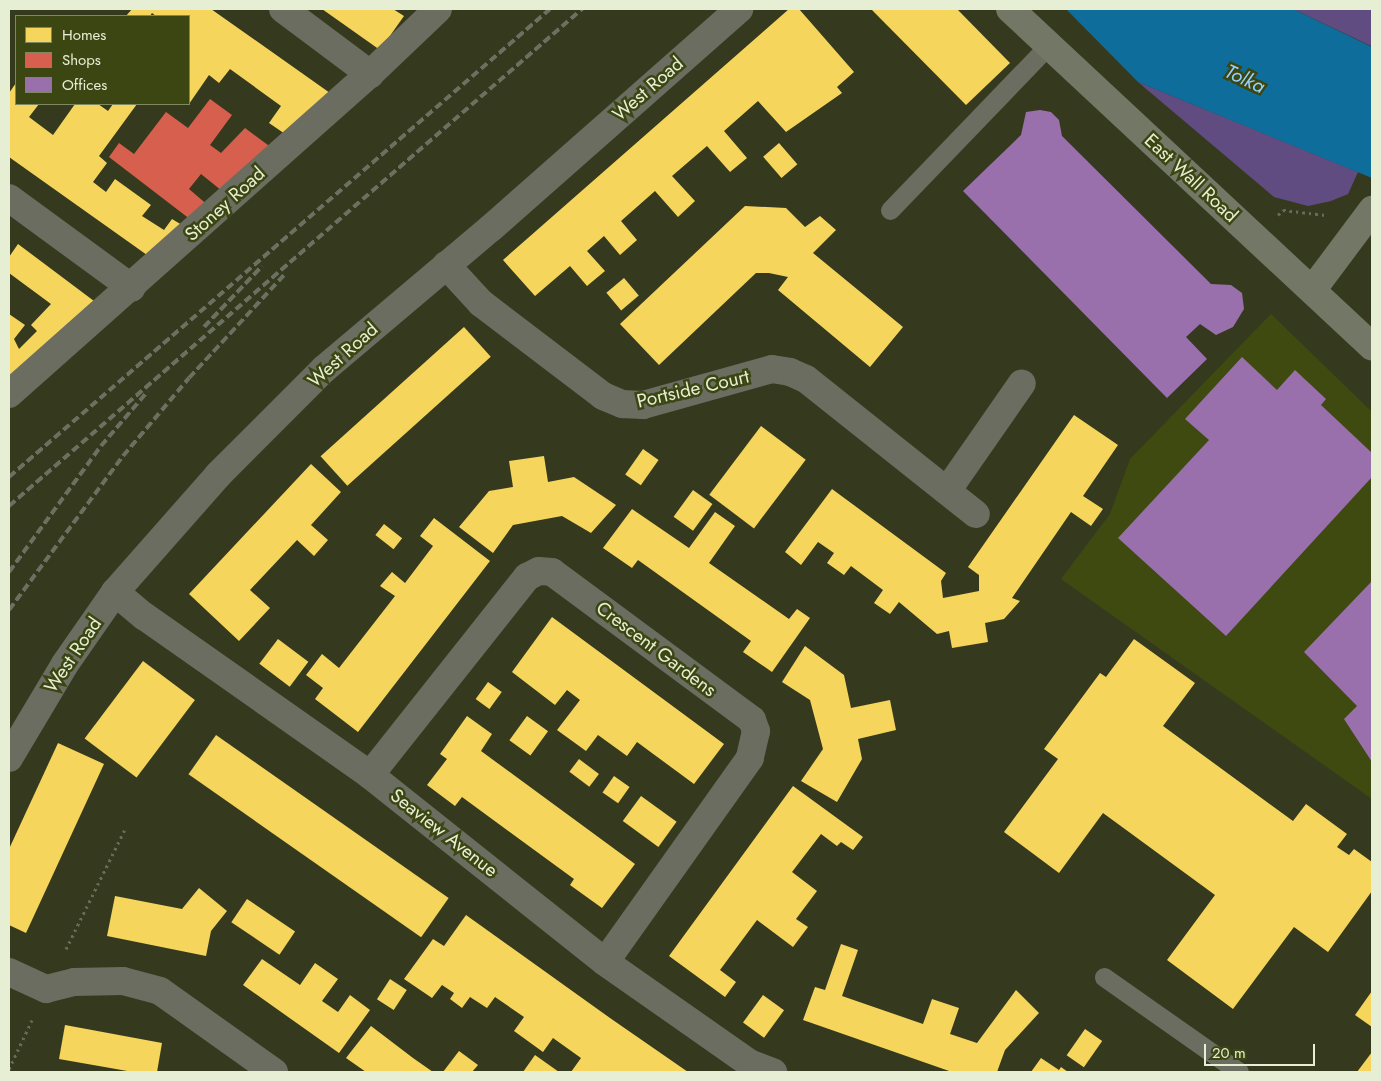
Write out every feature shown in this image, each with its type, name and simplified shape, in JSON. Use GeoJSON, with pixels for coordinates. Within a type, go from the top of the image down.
{"type":"FeatureCollection","features":[{"type":"Feature","properties":{"kind":"main road","name":"East Wall Road"},"geometry":{"type":"LineString","coordinates":[[1010,9],[1372,347]]}},
{"type":"Feature","properties":{"kind":"main road"},"geometry":{"type":"LineString","coordinates":[[1313,290],[1372,210]]}},
{"type":"Feature","properties":{"kind":"street"},"geometry":{"type":"LineString","coordinates":[[283,9],[370,74]]}},
{"type":"Feature","properties":{"kind":"street","name":"Stoney Road"},"geometry":{"type":"LineString","coordinates":[[9,394],[132,288],[370,74],[438,9]]}},
{"type":"Feature","properties":{"kind":"street","name":"West Road"},"geometry":{"type":"LineString","coordinates":[[9,758],[65,664],[115,592],[218,475],[324,369],[739,9]]}},
{"type":"Feature","properties":{"kind":"street"},"geometry":{"type":"LineString","coordinates":[[9,198],[132,288]]}},
{"type":"Feature","properties":{"kind":"street","name":"Portside Court"},"geometry":{"type":"LineString","coordinates":[[446,265],[481,303],[603,396],[622,404],[643,405],[772,369],[790,372],[806,379],[976,514]]}},
{"type":"Feature","properties":{"kind":"street"},"geometry":{"type":"LineString","coordinates":[[947,491],[1022,384]]}},
{"type":"Feature","properties":{"kind":"street","name":"Crescent Gardens"},"geometry":{"type":"LineString","coordinates":[[370,775],[527,577],[539,572],[552,572],[752,720],[756,731],[750,758],[605,962]]}},
{"type":"Feature","properties":{"kind":"street","name":"Seaview Avenue"},"geometry":{"type":"LineString","coordinates":[[115,592],[144,616],[370,775],[605,962],[749,1063],[773,1072]]}},
{"type":"Feature","properties":{"kind":"street"},"geometry":{"type":"LineString","coordinates":[[9,972],[46,988],[74,982],[123,981],[160,991],[274,1072]]}},
{"type":"Feature","properties":{"kind":"lane"},"geometry":{"type":"LineString","coordinates":[[890,210],[1048,46]]}},
{"type":"Feature","properties":{"kind":"lane"},"geometry":{"type":"LineString","coordinates":[[1104,977],[1239,1072]]}},
{"type":"Feature","properties":{"kind":"path"},"geometry":{"type":"LineString","coordinates":[[1278,215],[1283,210],[1322,212],[1329,217]]}},
{"type":"Feature","properties":{"kind":"shaded area"},"geometry":{"type":"Polygon","coordinates":[[[1293,9],[1372,9],[1372,46],[1369,45],[1293,9]]]}},
{"type":"Feature","properties":{"kind":"shaded area"},"geometry":{"type":"Polygon","coordinates":[[[1138,82],[1358,172],[1348,194],[1331,201],[1308,206],[1274,197],[1138,82]]]}},
{"type":"Feature","properties":{"kind":"shaded area"},"geometry":{"type":"Polygon","coordinates":[[[1271,314],[1372,412],[1372,799],[1061,579],[1110,514],[1130,459],[1271,314]]]}},
{"type":"Feature","properties":{"kind":"water","name":"Tolka"},"geometry":{"type":"Polygon","coordinates":[[[1066,9],[1293,9],[1372,47],[1372,178],[1138,82],[1066,9]]]}},
{"type":"Feature","properties":{"kind":"building: Homes"},"geometry":{"type":"Polygon","coordinates":[[[132,9],[211,9],[330,93],[288,136],[269,123],[281,106],[230,69],[219,83],[209,75],[190,103],[190,15],[155,15],[152,13],[151,15],[127,15],[132,9]]]}},
{"type":"Feature","properties":{"kind":"building: Homes"},"geometry":{"type":"Polygon","coordinates":[[[322,9],[393,9],[404,16],[380,50],[322,9]]]}},
{"type":"Feature","properties":{"kind":"building: Homes"},"geometry":{"type":"Polygon","coordinates":[[[789,9],[799,9],[854,72],[837,87],[842,93],[786,132],[758,101],[724,131],[747,158],[730,172],[707,146],[672,176],[695,201],[678,217],[655,191],[621,221],[637,240],[620,255],[604,236],[587,251],[605,271],[587,286],[570,266],[535,296],[503,260],[789,9]]]}},
{"type":"Feature","properties":{"kind":"building: Homes"},"geometry":{"type":"Polygon","coordinates":[[[871,9],[957,9],[1010,63],[966,105],[871,9]]]}},
{"type":"Feature","properties":{"kind":"building: Homes"},"geometry":{"type":"Polygon","coordinates":[[[15,84],[15,105],[38,105],[29,117],[53,135],[74,105],[99,105],[108,111],[112,105],[136,105],[99,156],[107,163],[93,182],[106,192],[115,179],[151,205],[142,216],[164,230],[172,219],[187,228],[147,255],[9,157],[9,93],[15,84]]]}},
{"type":"Feature","properties":{"kind":"building: Homes"},"geometry":{"type":"Polygon","coordinates":[[[779,143],[797,164],[782,178],[763,157],[779,143]]]}},
{"type":"Feature","properties":{"kind":"building: Homes"},"geometry":{"type":"Polygon","coordinates":[[[745,206],[786,208],[805,227],[820,216],[836,230],[813,253],[903,327],[870,367],[778,290],[788,277],[769,273],[756,273],[659,365],[620,324],[745,206]]]}},
{"type":"Feature","properties":{"kind":"building: Homes"},"geometry":{"type":"Polygon","coordinates":[[[18,244],[94,301],[9,382],[9,314],[25,325],[14,339],[19,349],[37,331],[31,325],[51,304],[9,273],[9,257],[18,244]]]}},
{"type":"Feature","properties":{"kind":"building: Homes"},"geometry":{"type":"Polygon","coordinates":[[[624,278],[639,296],[621,310],[606,293],[624,278]]]}},
{"type":"Feature","properties":{"kind":"building: Homes"},"geometry":{"type":"Polygon","coordinates":[[[464,327],[491,357],[347,486],[321,456],[464,327]]]}},
{"type":"Feature","properties":{"kind":"building: Homes"},"geometry":{"type":"Polygon","coordinates":[[[1074,415],[1118,445],[1083,496],[1103,509],[1091,526],[1071,512],[1012,598],[1020,601],[1004,619],[985,623],[988,642],[952,648],[949,631],[937,634],[899,602],[890,614],[874,603],[883,590],[851,566],[844,575],[827,563],[834,553],[818,542],[801,565],[785,552],[832,489],[946,573],[941,581],[943,598],[979,591],[979,575],[968,567],[1074,415]]]}},
{"type":"Feature","properties":{"kind":"building: Homes"},"geometry":{"type":"Polygon","coordinates":[[[761,426],[806,460],[754,528],[709,495],[761,426]]]}},
{"type":"Feature","properties":{"kind":"building: Homes"},"geometry":{"type":"Polygon","coordinates":[[[643,449],[659,460],[641,485],[625,474],[643,449]]]}},
{"type":"Feature","properties":{"kind":"building: Homes"},"geometry":{"type":"Polygon","coordinates":[[[544,456],[548,482],[574,477],[616,505],[591,533],[562,516],[513,525],[493,553],[459,527],[489,491],[513,487],[509,461],[544,456]]]}},
{"type":"Feature","properties":{"kind":"building: Homes"},"geometry":{"type":"Polygon","coordinates":[[[311,464],[341,492],[311,525],[328,540],[314,556],[297,540],[250,590],[270,608],[239,641],[189,594],[311,464]]]}},
{"type":"Feature","properties":{"kind":"building: Homes"},"geometry":{"type":"Polygon","coordinates":[[[693,490],[712,504],[693,531],[674,517],[693,490]]]}},
{"type":"Feature","properties":{"kind":"building: Homes"},"geometry":{"type":"Polygon","coordinates":[[[632,509],[689,548],[715,512],[735,526],[709,563],[789,619],[797,609],[810,618],[772,672],[743,652],[751,641],[638,560],[632,568],[603,548],[632,509]]]}},
{"type":"Feature","properties":{"kind":"building: Homes"},"geometry":{"type":"Polygon","coordinates":[[[434,518],[490,561],[358,732],[315,699],[323,688],[306,675],[322,654],[339,668],[395,596],[380,586],[392,572],[405,583],[433,546],[420,536],[434,518]]]}},
{"type":"Feature","properties":{"kind":"building: Homes"},"geometry":{"type":"Polygon","coordinates":[[[384,524],[402,538],[394,549],[375,535],[384,524]]]}},
{"type":"Feature","properties":{"kind":"building: Homes"},"geometry":{"type":"Polygon","coordinates":[[[552,617],[724,744],[694,784],[637,742],[627,756],[598,735],[586,751],[557,730],[580,700],[567,690],[555,705],[512,672],[552,617]]]}},
{"type":"Feature","properties":{"kind":"building: Homes"},"geometry":{"type":"Polygon","coordinates":[[[278,639],[308,662],[290,687],[259,664],[278,639]]]}},
{"type":"Feature","properties":{"kind":"building: Homes"},"geometry":{"type":"Polygon","coordinates":[[[1134,639],[1195,683],[1163,726],[1293,821],[1306,804],[1347,834],[1337,847],[1349,855],[1354,849],[1372,862],[1372,891],[1328,952],[1294,927],[1233,1009],[1167,960],[1215,895],[1103,813],[1059,873],[1004,832],[1058,759],[1044,749],[1100,673],[1106,677],[1134,639]]]}},
{"type":"Feature","properties":{"kind":"building: Homes"},"geometry":{"type":"Polygon","coordinates":[[[805,646],[844,675],[851,708],[890,700],[896,730],[858,739],[862,759],[837,802],[801,781],[823,749],[810,700],[782,682],[805,646]]]}},
{"type":"Feature","properties":{"kind":"building: Homes"},"geometry":{"type":"Polygon","coordinates":[[[143,661],[195,700],[137,778],[85,738],[143,661]]]}},
{"type":"Feature","properties":{"kind":"building: Homes"},"geometry":{"type":"Polygon","coordinates":[[[488,682],[502,692],[489,709],[476,699],[488,682]]]}},
{"type":"Feature","properties":{"kind":"building: Homes"},"geometry":{"type":"Polygon","coordinates":[[[467,716],[492,734],[481,751],[635,864],[602,908],[570,885],[574,879],[462,797],[455,806],[427,785],[447,759],[440,754],[467,716]]]}},
{"type":"Feature","properties":{"kind":"building: Homes"},"geometry":{"type":"Polygon","coordinates":[[[527,716],[548,731],[530,756],[509,740],[527,716]]]}},
{"type":"Feature","properties":{"kind":"building: Homes"},"geometry":{"type":"Polygon","coordinates":[[[216,735],[449,898],[421,937],[188,774],[216,735]]]}},
{"type":"Feature","properties":{"kind":"building: Homes"},"geometry":{"type":"Polygon","coordinates":[[[58,743],[104,764],[26,933],[9,925],[9,849],[58,743]]]}},
{"type":"Feature","properties":{"kind":"building: Homes"},"geometry":{"type":"Polygon","coordinates":[[[579,759],[599,774],[589,787],[569,772],[579,759]]]}},
{"type":"Feature","properties":{"kind":"building: Homes"},"geometry":{"type":"Polygon","coordinates":[[[614,776],[630,787],[618,803],[603,792],[614,776]]]}},
{"type":"Feature","properties":{"kind":"building: Homes"},"geometry":{"type":"Polygon","coordinates":[[[793,786],[863,837],[853,850],[841,842],[837,846],[821,834],[792,872],[817,891],[796,919],[808,927],[793,947],[757,920],[720,970],[736,982],[725,997],[669,956],[793,786]]]}},
{"type":"Feature","properties":{"kind":"building: Homes"},"geometry":{"type":"Polygon","coordinates":[[[641,796],[677,822],[658,847],[623,821],[641,796]]]}},
{"type":"Feature","properties":{"kind":"building: Homes"},"geometry":{"type":"Polygon","coordinates":[[[199,888],[227,911],[211,931],[206,956],[107,936],[115,896],[182,909],[199,888]]]}},
{"type":"Feature","properties":{"kind":"building: Homes"},"geometry":{"type":"Polygon","coordinates":[[[247,899],[295,931],[279,955],[231,922],[247,899]]]}},
{"type":"Feature","properties":{"kind":"building: Homes"},"geometry":{"type":"Polygon","coordinates":[[[466,915],[688,1072],[571,1072],[581,1058],[553,1038],[543,1052],[514,1031],[524,1017],[495,997],[487,1008],[470,997],[462,1008],[450,999],[454,993],[442,985],[432,998],[404,979],[433,939],[444,946],[466,915]]]}},
{"type":"Feature","properties":{"kind":"building: Homes"},"geometry":{"type":"Polygon","coordinates":[[[841,944],[858,950],[842,996],[923,1024],[932,999],[959,1008],[950,1034],[977,1043],[1016,990],[1039,1013],[1005,1050],[997,1072],[952,1072],[803,1020],[815,987],[825,990],[841,944]]]}},
{"type":"Feature","properties":{"kind":"building: Homes"},"geometry":{"type":"Polygon","coordinates":[[[262,959],[300,985],[315,963],[338,979],[322,1001],[338,1012],[350,995],[370,1010],[339,1053],[243,985],[262,959]]]}},
{"type":"Feature","properties":{"kind":"building: Homes"},"geometry":{"type":"Polygon","coordinates":[[[390,979],[407,990],[394,1010],[377,999],[390,979]]]}},
{"type":"Feature","properties":{"kind":"building: Homes"},"geometry":{"type":"Polygon","coordinates":[[[1372,991],[1372,1027],[1355,1015],[1372,991]]]}},
{"type":"Feature","properties":{"kind":"building: Homes"},"geometry":{"type":"Polygon","coordinates":[[[763,995],[784,1010],[764,1038],[743,1023],[763,995]]]}},
{"type":"Feature","properties":{"kind":"building: Homes"},"geometry":{"type":"Polygon","coordinates":[[[65,1025],[162,1043],[157,1072],[133,1072],[59,1059],[65,1025]]]}},
{"type":"Feature","properties":{"kind":"building: Homes"},"geometry":{"type":"Polygon","coordinates":[[[371,1026],[433,1072],[366,1072],[346,1058],[371,1026]]]}},
{"type":"Feature","properties":{"kind":"building: Homes"},"geometry":{"type":"Polygon","coordinates":[[[1085,1029],[1102,1041],[1084,1067],[1067,1055],[1085,1029]]]}},
{"type":"Feature","properties":{"kind":"building: Homes"},"geometry":{"type":"Polygon","coordinates":[[[459,1051],[478,1065],[472,1072],[443,1072],[459,1051]]]}},
{"type":"Feature","properties":{"kind":"building: Homes"},"geometry":{"type":"Polygon","coordinates":[[[1372,1052],[1372,1072],[1357,1072],[1372,1052]]]}},
{"type":"Feature","properties":{"kind":"building: Homes"},"geometry":{"type":"Polygon","coordinates":[[[535,1055],[559,1072],[523,1072],[535,1055]]]}},
{"type":"Feature","properties":{"kind":"building: Homes"},"geometry":{"type":"Polygon","coordinates":[[[1041,1058],[1059,1070],[1061,1067],[1068,1072],[1031,1072],[1041,1058]]]}},
{"type":"Feature","properties":{"kind":"building: Shops"},"geometry":{"type":"Polygon","coordinates":[[[210,99],[232,115],[210,145],[221,153],[245,128],[272,148],[227,195],[201,174],[189,189],[210,207],[195,223],[109,157],[119,143],[134,154],[166,112],[188,128],[210,99]]]}},
{"type":"Feature","properties":{"kind":"building: Offices"},"geometry":{"type":"Polygon","coordinates":[[[1040,110],[1051,112],[1059,120],[1062,136],[1211,284],[1231,285],[1242,293],[1244,309],[1233,327],[1216,335],[1200,324],[1186,337],[1207,359],[1167,398],[963,191],[1021,135],[1026,112],[1040,110]]]}},
{"type":"Feature","properties":{"kind":"building: Offices"},"geometry":{"type":"Polygon","coordinates":[[[1242,357],[1277,390],[1295,370],[1326,399],[1321,405],[1372,453],[1372,477],[1226,636],[1118,538],[1209,440],[1185,419],[1242,357]]]}},
{"type":"Feature","properties":{"kind":"building: Offices"},"geometry":{"type":"Polygon","coordinates":[[[1372,581],[1372,762],[1344,719],[1357,706],[1304,652],[1372,581]]]}},
{"type":"Feature","properties":{"kind":"railway"},"geometry":{"type":"LineString","coordinates":[[9,477],[550,9]]}},
{"type":"Feature","properties":{"kind":"railway"},"geometry":{"type":"LineString","coordinates":[[9,506],[582,9]]}},
{"type":"Feature","properties":{"kind":"railway"},"geometry":{"type":"LineString","coordinates":[[204,327],[262,266]]}},
{"type":"Feature","properties":{"kind":"railway"},"geometry":{"type":"LineString","coordinates":[[9,610],[123,456],[189,378],[285,274]]}},
{"type":"Feature","properties":{"kind":"railway"},"geometry":{"type":"LineString","coordinates":[[9,572],[101,446],[148,391]]}}]}
